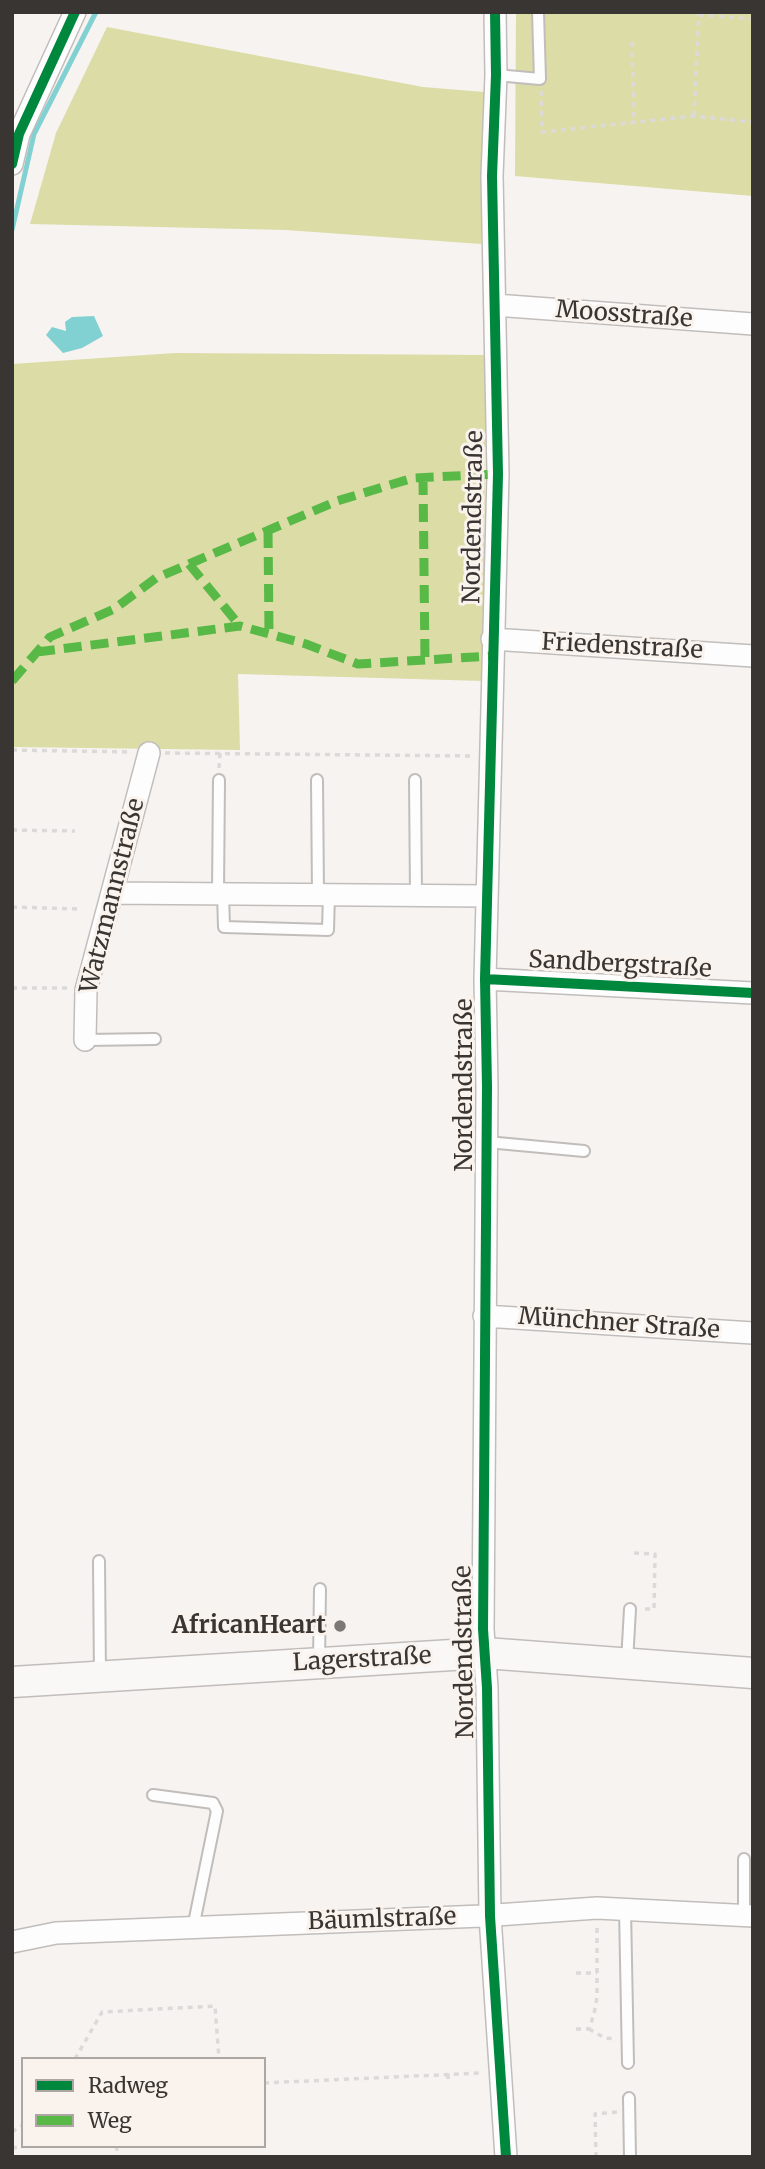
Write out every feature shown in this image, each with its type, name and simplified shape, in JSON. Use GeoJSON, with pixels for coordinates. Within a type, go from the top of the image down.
{"type":"FeatureCollection","features":[{"type":"Feature","properties":{"kind":"street"},"geometry":{"type":"LineString","coordinates":[[12,164],[16,132],[75,12]]}},
{"type":"Feature","properties":{"kind":"street","name":"Nordendstraße"},"geometry":{"type":"LineString","coordinates":[[495,12],[496,75],[492,176],[498,474],[485,979],[485,1653],[490,1916],[506,2157]]}},
{"type":"Feature","properties":{"kind":"street","name":"Moosstraße"},"geometry":{"type":"LineString","coordinates":[[495,305],[753,324]]}},
{"type":"Feature","properties":{"kind":"street","name":"Friedenstraße"},"geometry":{"type":"LineString","coordinates":[[492,639],[753,656]]}},
{"type":"Feature","properties":{"kind":"street","name":"Watzmannstraße"},"geometry":{"type":"LineString","coordinates":[[85,1040],[86,990],[149,753]]}},
{"type":"Feature","properties":{"kind":"street"},"geometry":{"type":"LineString","coordinates":[[112,893],[487,896]]}},
{"type":"Feature","properties":{"kind":"street","name":"Sandbergstraße"},"geometry":{"type":"LineString","coordinates":[[485,979],[753,993]]}},
{"type":"Feature","properties":{"kind":"street","name":"Münchner Straße"},"geometry":{"type":"LineString","coordinates":[[484,1316],[753,1333]]}},
{"type":"Feature","properties":{"kind":"street","name":"Lagerstraße"},"geometry":{"type":"LineString","coordinates":[[12,1682],[485,1653],[753,1673]]}},
{"type":"Feature","properties":{"kind":"street","name":"Bäumlstraße"},"geometry":{"type":"LineString","coordinates":[[12,1942],[56,1933],[490,1916],[597,1908],[748,1915]]}},
{"type":"Feature","properties":{"kind":"lane"},"geometry":{"type":"LineString","coordinates":[[496,75],[540,79],[538,12]]}},
{"type":"Feature","properties":{"kind":"lane"},"geometry":{"type":"LineString","coordinates":[[219,780],[224,927],[328,930],[323,894],[317,780]]}},
{"type":"Feature","properties":{"kind":"lane"},"geometry":{"type":"LineString","coordinates":[[415,780],[416,895]]}},
{"type":"Feature","properties":{"kind":"lane"},"geometry":{"type":"LineString","coordinates":[[85,1040],[155,1039]]}},
{"type":"Feature","properties":{"kind":"lane"},"geometry":{"type":"LineString","coordinates":[[487,1142],[583,1151]]}},
{"type":"Feature","properties":{"kind":"lane"},"geometry":{"type":"LineString","coordinates":[[99,1561],[100,1676]]}},
{"type":"Feature","properties":{"kind":"lane"},"geometry":{"type":"LineString","coordinates":[[319,1662],[320,1588]]}},
{"type":"Feature","properties":{"kind":"lane"},"geometry":{"type":"LineString","coordinates":[[627,1664],[630,1609]]}},
{"type":"Feature","properties":{"kind":"lane"},"geometry":{"type":"LineString","coordinates":[[153,1795],[213,1803],[217,1811],[193,1928]]}},
{"type":"Feature","properties":{"kind":"lane"},"geometry":{"type":"LineString","coordinates":[[744,1859],[748,1915]]}},
{"type":"Feature","properties":{"kind":"lane"},"geometry":{"type":"LineString","coordinates":[[625,1909],[628,2063]]}},
{"type":"Feature","properties":{"kind":"lane"},"geometry":{"type":"LineString","coordinates":[[629,2098],[631,2157]]}},
{"type":"Feature","properties":{"kind":"path"},"geometry":{"type":"LineString","coordinates":[[694,116],[699,14],[753,19]]}},
{"type":"Feature","properties":{"kind":"path"},"geometry":{"type":"LineString","coordinates":[[632,42],[634,123]]}},
{"type":"Feature","properties":{"kind":"path"},"geometry":{"type":"LineString","coordinates":[[540,79],[542,132],[694,116],[753,122]]}},
{"type":"Feature","properties":{"kind":"path"},"geometry":{"type":"LineString","coordinates":[[12,750],[489,757]]}},
{"type":"Feature","properties":{"kind":"path"},"geometry":{"type":"LineString","coordinates":[[12,830],[75,831]]}},
{"type":"Feature","properties":{"kind":"path"},"geometry":{"type":"LineString","coordinates":[[12,907],[79,909]]}},
{"type":"Feature","properties":{"kind":"path"},"geometry":{"type":"LineString","coordinates":[[12,988],[86,990]]}},
{"type":"Feature","properties":{"kind":"path"},"geometry":{"type":"LineString","coordinates":[[630,1609],[654,1609],[655,1554],[634,1553]]}},
{"type":"Feature","properties":{"kind":"path"},"geometry":{"type":"LineString","coordinates":[[589,2029],[597,1997],[597,1908]]}},
{"type":"Feature","properties":{"kind":"path"},"geometry":{"type":"LineString","coordinates":[[576,1973],[597,1973]]}},
{"type":"Feature","properties":{"kind":"path"},"geometry":{"type":"LineString","coordinates":[[76,2057],[102,2012],[215,2006],[219,2057]]}},
{"type":"Feature","properties":{"kind":"path"},"geometry":{"type":"LineString","coordinates":[[576,2029],[589,2029],[605,2038],[627,2039]]}},
{"type":"Feature","properties":{"kind":"path"},"geometry":{"type":"LineString","coordinates":[[266,2083],[501,2073]]}},
{"type":"Feature","properties":{"kind":"path"},"geometry":{"type":"LineString","coordinates":[[448,2074],[448,2084]]}},
{"type":"Feature","properties":{"kind":"path"},"geometry":{"type":"LineString","coordinates":[[596,2157],[595,2114],[629,2111]]}},
{"type":"Feature","properties":{"kind":"green space"},"geometry":{"type":"Polygon","coordinates":[[[516,12],[753,12],[753,196],[515,176],[516,12]]]}},
{"type":"Feature","properties":{"kind":"green space"},"geometry":{"type":"Polygon","coordinates":[[[107,27],[423,87],[484,92],[481,244],[286,230],[30,224],[56,133],[107,27]]]}},
{"type":"Feature","properties":{"kind":"green space"},"geometry":{"type":"Polygon","coordinates":[[[175,353],[486,355],[483,681],[238,674],[240,750],[12,747],[12,364],[175,353]]]}},
{"type":"Feature","properties":{"kind":"water"},"geometry":{"type":"Polygon","coordinates":[[[94,316],[103,336],[82,348],[63,353],[46,335],[52,327],[66,331],[65,322],[72,317],[94,316]]]}},
{"type":"Feature","properties":{"kind":"waterway"},"geometry":{"type":"LineString","coordinates":[[12,230],[34,134],[96,12]]}},
{"type":"Feature","properties":{"kind":"marked path"},"geometry":{"type":"LineString","coordinates":[[12,681],[50,637],[114,609],[156,578],[337,501],[413,478],[498,474]]}},
{"type":"Feature","properties":{"kind":"marked path"},"geometry":{"type":"LineString","coordinates":[[423,477],[425,660]]}},
{"type":"Feature","properties":{"kind":"marked path"},"geometry":{"type":"LineString","coordinates":[[268,530],[269,634]]}},
{"type":"Feature","properties":{"kind":"marked path"},"geometry":{"type":"LineString","coordinates":[[189,564],[240,626]]}},
{"type":"Feature","properties":{"kind":"marked path"},"geometry":{"type":"LineString","coordinates":[[37,652],[240,626],[306,644],[358,664],[491,656]]}},
{"type":"Feature","properties":{"kind":"cycle path"},"geometry":{"type":"LineString","coordinates":[[12,164],[19,134],[75,12]]}},
{"type":"Feature","properties":{"kind":"cycle path"},"geometry":{"type":"LineString","coordinates":[[495,12],[496,75],[492,176],[498,474],[485,979],[487,1087],[483,1629],[487,1688],[490,1916],[506,2157]]}},
{"type":"Feature","properties":{"kind":"cycle path"},"geometry":{"type":"LineString","coordinates":[[485,979],[753,993]]}},
{"type":"Feature","properties":{"kind":"place","name":"AfricanHeart"},"geometry":{"type":"Point","coordinates":[340,1626]}}]}
